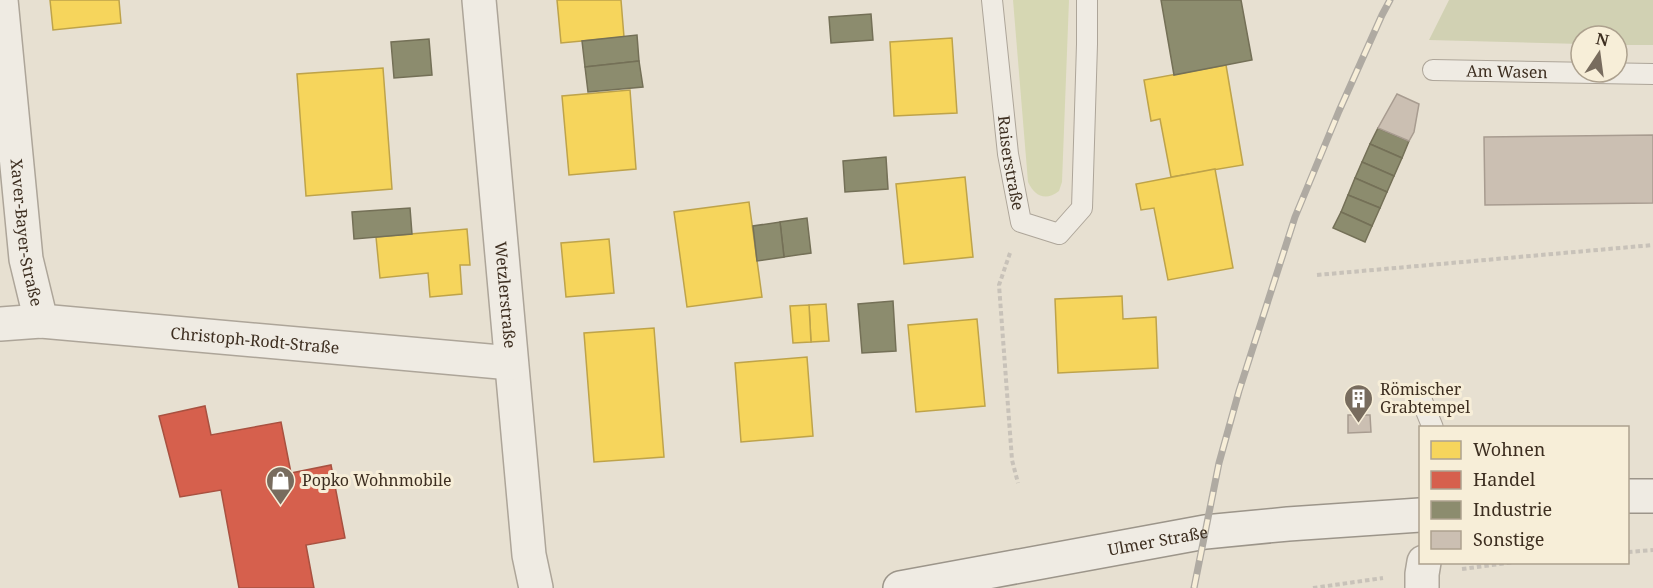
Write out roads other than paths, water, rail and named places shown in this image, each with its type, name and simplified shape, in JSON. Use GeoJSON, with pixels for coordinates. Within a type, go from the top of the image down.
{"type":"FeatureCollection","features":[{"type":"Feature","properties":{"kind":"street","name":"Xaver-Bayer-Straße"},"geometry":{"type":"LineString","coordinates":[[1,0],[27,259],[41,321]]}},
{"type":"Feature","properties":{"kind":"street","name":"Wetzlerstraße"},"geometry":{"type":"LineString","coordinates":[[479,0],[529,555],[536,588]]}},
{"type":"Feature","properties":{"kind":"street","name":"Christoph-Rodt-Straße"},"geometry":{"type":"LineString","coordinates":[[0,324],[41,321],[511,363]]}},
{"type":"Feature","properties":{"kind":"street"},"geometry":{"type":"LineString","coordinates":[[1629,496],[1653,496]]}},
{"type":"Feature","properties":{"kind":"street","name":"Ulmer Straße"},"geometry":{"type":"LineString","coordinates":[[900,588],[1205,532],[1419,515]]}},
{"type":"Feature","properties":{"kind":"lane","name":"Raiserstraße"},"geometry":{"type":"LineString","coordinates":[[992,0],[1008,154],[1021,222],[1059,234],[1082,208],[1087,0]]}},
{"type":"Feature","properties":{"kind":"lane","name":"Am Wasen"},"geometry":{"type":"LineString","coordinates":[[1433,70],[1653,74]]}},
{"type":"Feature","properties":{"kind":"lane"},"geometry":{"type":"LineString","coordinates":[[1420,396],[1432,426]]}},
{"type":"Feature","properties":{"kind":"railway"},"geometry":{"type":"LineString","coordinates":[[1194,588],[1219,463],[1239,391],[1295,217],[1339,111],[1390,0]]}},
{"type":"Feature","properties":{"kind":"place","name":"Römischer Grabtempel"},"geometry":{"type":"Point","coordinates":[1359,424]}},
{"type":"Feature","properties":{"kind":"place","name":"Popko Wohnmobile"},"geometry":{"type":"Point","coordinates":[281,506]}}]}
